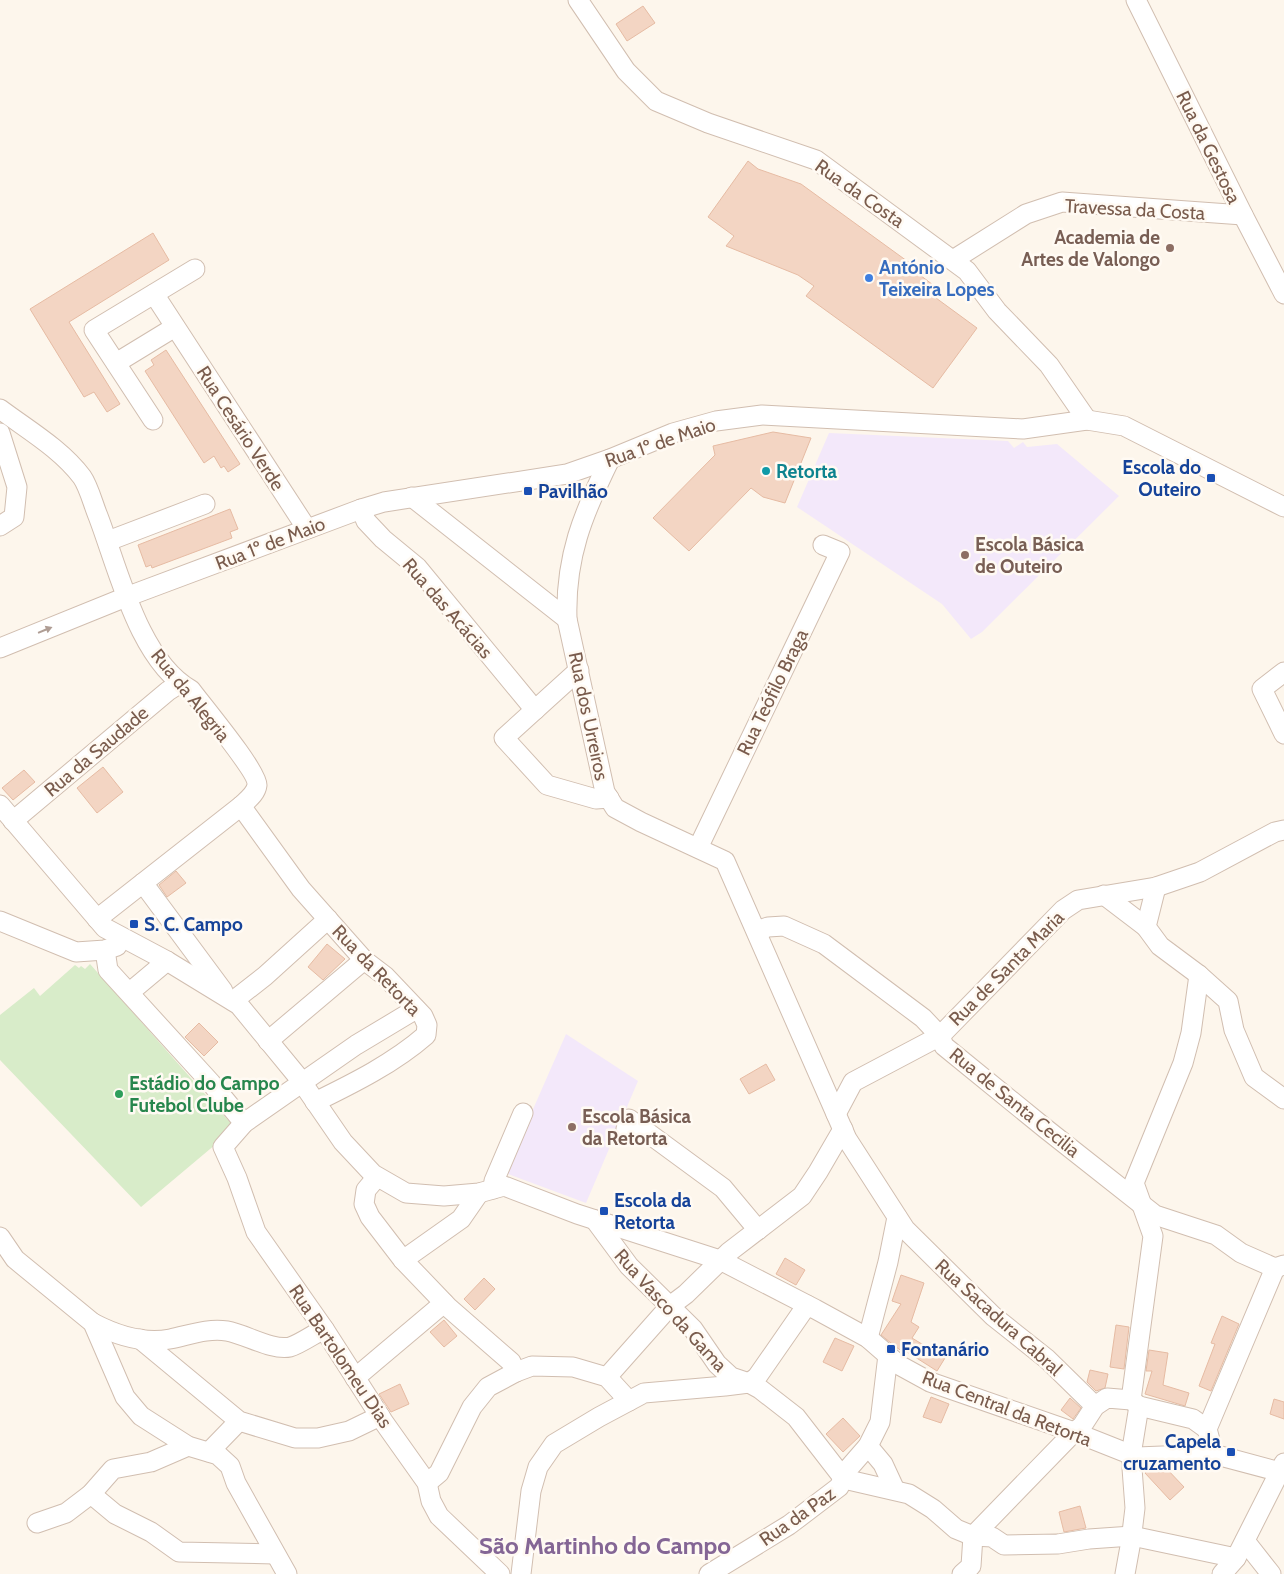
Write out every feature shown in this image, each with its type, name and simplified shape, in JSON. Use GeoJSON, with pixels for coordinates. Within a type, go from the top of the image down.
{"type":"FeatureCollection","features":[{"type":"Feature","properties":{"kind":"street","name":"Rua da Costa"},"geometry":{"type":"LineString","coordinates":[[578,0],[626,71],[656,101],[708,123],[816,160],[967,271],[997,311],[1049,365],[1087,420]]}},
{"type":"Feature","properties":{"kind":"street","name":"Rua da Gestosa"},"geometry":{"type":"LineString","coordinates":[[1136,0],[1242,215],[1284,294]]}},
{"type":"Feature","properties":{"kind":"street","name":"Travessa da Costa"},"geometry":{"type":"LineString","coordinates":[[953,260],[1026,214],[1062,202],[1242,215]]}},
{"type":"Feature","properties":{"kind":"street"},"geometry":{"type":"LineString","coordinates":[[153,420],[94,330],[195,269]]}},
{"type":"Feature","properties":{"kind":"street","name":"Rua Cesário Verde"},"geometry":{"type":"LineString","coordinates":[[154,294],[307,529]]}},
{"type":"Feature","properties":{"kind":"street"},"geometry":{"type":"LineString","coordinates":[[116,363],[175,328]]}},
{"type":"Feature","properties":{"kind":"street","name":"Rua da Alegria"},"geometry":{"type":"LineString","coordinates":[[0,409],[59,453],[83,478],[108,541],[131,612],[142,633],[160,661],[179,684],[191,690],[246,762],[257,782],[256,791],[241,806],[97,919]]}},
{"type":"Feature","properties":{"kind":"street","name":"Rua 1º de Maio"},"geometry":{"type":"LineString","coordinates":[[126,597],[384,502],[566,474],[610,459],[682,430],[716,421],[762,415],[1023,429],[1087,420],[1124,426],[1284,507]]}},
{"type":"Feature","properties":{"kind":"street"},"geometry":{"type":"LineString","coordinates":[[0,433],[17,486],[14,516],[0,526]]}},
{"type":"Feature","properties":{"kind":"street","name":"Rua dos Urreiros"},"geometry":{"type":"LineString","coordinates":[[610,459],[589,501],[571,558],[566,596],[567,620],[605,792],[615,808],[725,861],[757,931]]}},
{"type":"Feature","properties":{"kind":"street"},"geometry":{"type":"LineString","coordinates":[[412,497],[567,620]]}},
{"type":"Feature","properties":{"kind":"street"},"geometry":{"type":"LineString","coordinates":[[108,541],[205,504]]}},
{"type":"Feature","properties":{"kind":"street","name":"Rua das Acácias"},"geometry":{"type":"LineString","coordinates":[[361,509],[366,521],[383,539],[417,567],[535,710]]}},
{"type":"Feature","properties":{"kind":"street","name":"Rua Teófilo Braga"},"geometry":{"type":"LineString","coordinates":[[698,848],[840,552],[822,545]]}},
{"type":"Feature","properties":{"kind":"street"},"geometry":{"type":"LineString","coordinates":[[0,648],[126,597]]}},
{"type":"Feature","properties":{"kind":"street"},"geometry":{"type":"LineString","coordinates":[[579,670],[504,738],[547,784],[596,799],[609,798]]}},
{"type":"Feature","properties":{"kind":"street"},"geometry":{"type":"LineString","coordinates":[[1284,672],[1262,689],[1284,734]]}},
{"type":"Feature","properties":{"kind":"street","name":"Rua da Saudade"},"geometry":{"type":"LineString","coordinates":[[13,821],[168,691],[179,684]]}},
{"type":"Feature","properties":{"kind":"street","name":"Rua Central da Retorta"},"geometry":{"type":"LineString","coordinates":[[0,805],[105,928],[167,961],[239,1005],[302,1083],[342,1142],[373,1174],[406,1193],[444,1196],[486,1191],[504,1186],[595,1220],[720,1260],[868,1338],[899,1365],[930,1382],[1074,1432],[1137,1457],[1213,1454],[1283,1469]]}},
{"type":"Feature","properties":{"kind":"street","name":"Rua da Retorta"},"geometry":{"type":"LineString","coordinates":[[241,806],[301,889],[364,960],[385,976],[423,1016],[427,1025],[426,1035],[380,1068],[315,1102]]}},
{"type":"Feature","properties":{"kind":"street","name":"Rua de Santa Maria"},"geometry":{"type":"LineString","coordinates":[[607,1377],[670,1306],[686,1294],[720,1260],[802,1196],[818,1172],[853,1082],[940,1036],[1062,910],[1078,900],[1156,887],[1200,872],[1275,832],[1284,830]]}},
{"type":"Feature","properties":{"kind":"street","name":"Rua Central da Retorta"},"geometry":{"type":"LineString","coordinates":[[143,883],[230,1000]]}},
{"type":"Feature","properties":{"kind":"street"},"geometry":{"type":"LineString","coordinates":[[1146,927],[1156,887]]}},
{"type":"Feature","properties":{"kind":"street"},"geometry":{"type":"LineString","coordinates":[[1104,895],[1146,927],[1160,946],[1199,975],[1228,1001],[1234,1030],[1254,1077],[1284,1099]]}},
{"type":"Feature","properties":{"kind":"street"},"geometry":{"type":"LineString","coordinates":[[230,1000],[265,976],[328,919]]}},
{"type":"Feature","properties":{"kind":"street"},"geometry":{"type":"LineString","coordinates":[[0,921],[76,952],[105,950],[119,946],[127,940]]}},
{"type":"Feature","properties":{"kind":"street","name":"Rua de Santa Cecilia"},"geometry":{"type":"LineString","coordinates":[[757,931],[768,927],[784,926],[824,944],[923,1018],[940,1036],[944,1046],[1155,1214],[1216,1235],[1241,1253],[1280,1266]]}},
{"type":"Feature","properties":{"kind":"street","name":"Rua Sacadura Cabral"},"geometry":{"type":"LineString","coordinates":[[757,931],[847,1139],[904,1228],[993,1316],[1047,1359],[1095,1406]]}},
{"type":"Feature","properties":{"kind":"street"},"geometry":{"type":"LineString","coordinates":[[105,950],[108,970],[130,992],[244,1124],[356,1045],[416,1009]]}},
{"type":"Feature","properties":{"kind":"street"},"geometry":{"type":"LineString","coordinates":[[268,1041],[364,960]]}},
{"type":"Feature","properties":{"kind":"street"},"geometry":{"type":"LineString","coordinates":[[130,992],[167,961]]}},
{"type":"Feature","properties":{"kind":"street"},"geometry":{"type":"LineString","coordinates":[[1125,1574],[1135,1508],[1132,1455],[1135,1403],[1153,1236],[1134,1182],[1182,1063],[1190,1034],[1199,975]]}},
{"type":"Feature","properties":{"kind":"street"},"geometry":{"type":"LineString","coordinates":[[403,1260],[462,1219],[494,1182],[523,1113]]}},
{"type":"Feature","properties":{"kind":"street"},"geometry":{"type":"LineString","coordinates":[[626,1129],[629,1119],[723,1188],[758,1230]]}},
{"type":"Feature","properties":{"kind":"street","name":"Rua Bartolomeu Dias"},"geometry":{"type":"LineString","coordinates":[[244,1124],[223,1147],[237,1178],[256,1232],[324,1329],[380,1416],[427,1483],[431,1501],[440,1516],[500,1574]]}},
{"type":"Feature","properties":{"kind":"street"},"geometry":{"type":"LineString","coordinates":[[377,1176],[366,1190],[364,1204],[370,1217],[403,1260],[444,1303],[511,1362],[516,1372]]}},
{"type":"Feature","properties":{"kind":"street"},"geometry":{"type":"LineString","coordinates":[[868,1338],[888,1262],[897,1217]]}},
{"type":"Feature","properties":{"kind":"street","name":"Rua Vasco da Gama"},"geometry":{"type":"LineString","coordinates":[[595,1220],[629,1266],[693,1329],[717,1364],[731,1377],[760,1389],[796,1417],[844,1479]]}},
{"type":"Feature","properties":{"kind":"street"},"geometry":{"type":"LineString","coordinates":[[0,1237],[15,1259],[93,1323],[110,1332],[140,1339],[168,1340],[207,1330],[228,1331],[270,1345],[289,1347],[324,1329]]}},
{"type":"Feature","properties":{"kind":"street"},"geometry":{"type":"LineString","coordinates":[[1213,1454],[1207,1429],[1280,1266]]}},
{"type":"Feature","properties":{"kind":"street"},"geometry":{"type":"LineString","coordinates":[[355,1378],[444,1303]]}},
{"type":"Feature","properties":{"kind":"street"},"geometry":{"type":"LineString","coordinates":[[521,1574],[531,1490],[538,1467],[554,1444],[599,1416],[644,1393],[749,1383],[757,1377],[807,1305]]}},
{"type":"Feature","properties":{"kind":"street"},"geometry":{"type":"LineString","coordinates":[[93,1323],[125,1397],[141,1416],[188,1446],[218,1455],[230,1466],[236,1483],[287,1574]]}},
{"type":"Feature","properties":{"kind":"street"},"geometry":{"type":"LineString","coordinates":[[140,1339],[239,1421],[295,1438],[318,1438],[349,1430],[380,1416]]}},
{"type":"Feature","properties":{"kind":"street","name":"Rua da Paz"},"geometry":{"type":"LineString","coordinates":[[709,1574],[790,1526],[839,1487],[848,1469],[868,1446],[880,1422],[888,1356]]}},
{"type":"Feature","properties":{"kind":"street"},"geometry":{"type":"LineString","coordinates":[[427,1483],[439,1473],[472,1407],[488,1387],[516,1372],[532,1366],[573,1367],[607,1377],[629,1401]]}},
{"type":"Feature","properties":{"kind":"street"},"geometry":{"type":"LineString","coordinates":[[962,1574],[972,1566],[973,1536],[1082,1426],[1095,1406],[1107,1398],[1135,1403],[1193,1419],[1207,1429]]}},
{"type":"Feature","properties":{"kind":"street"},"geometry":{"type":"LineString","coordinates":[[209,1452],[239,1421]]}},
{"type":"Feature","properties":{"kind":"street"},"geometry":{"type":"LineString","coordinates":[[37,1523],[66,1513],[91,1494],[113,1469],[151,1462],[188,1446]]}},
{"type":"Feature","properties":{"kind":"street"},"geometry":{"type":"LineString","coordinates":[[868,1446],[883,1464],[895,1490]]}},
{"type":"Feature","properties":{"kind":"street"},"geometry":{"type":"LineString","coordinates":[[1222,1574],[1240,1550],[1283,1469]]}},
{"type":"Feature","properties":{"kind":"street"},"geometry":{"type":"LineString","coordinates":[[844,1479],[909,1494],[933,1509],[956,1529],[973,1536],[992,1537],[1004,1545],[1058,1544],[1089,1539],[1132,1536],[1240,1550],[1271,1574]]}},
{"type":"Feature","properties":{"kind":"street"},"geometry":{"type":"LineString","coordinates":[[91,1494],[115,1514],[151,1532],[180,1552],[276,1554]]}},
{"type":"Feature","properties":{"kind":"shaded area","name":"Escola Básica de Outeiro"},"geometry":{"type":"Polygon","coordinates":[[[829,433],[1008,441],[1014,448],[1023,442],[1027,447],[1057,444],[1119,496],[982,632],[971,639],[942,604],[797,507],[829,433]]]}},
{"type":"Feature","properties":{"kind":"shaded area","name":"Escola Básica da Retorta"},"geometry":{"type":"Polygon","coordinates":[[[566,1034],[638,1081],[586,1203],[505,1173],[566,1034]]]}},
{"type":"Feature","properties":{"kind":"green space","name":"Estádio do Campo Futebol Clube"},"geometry":{"type":"Polygon","coordinates":[[[90,964],[235,1128],[141,1207],[0,1060],[0,1015],[34,988],[40,996],[75,965],[85,969],[90,964]]]}},
{"type":"Feature","properties":{"kind":"building"},"geometry":{"type":"Polygon","coordinates":[[[643,6],[655,23],[627,41],[616,24],[643,6]]]}},
{"type":"Feature","properties":{"kind":"building"},"geometry":{"type":"Polygon","coordinates":[[[748,161],[758,169],[801,184],[918,269],[916,272],[941,291],[936,298],[977,328],[933,388],[806,296],[814,286],[798,275],[726,246],[734,236],[708,217],[748,161]]]}},
{"type":"Feature","properties":{"kind":"building"},"geometry":{"type":"Polygon","coordinates":[[[153,233],[169,260],[69,322],[120,404],[107,412],[94,392],[84,397],[30,309],[153,233]]]}},
{"type":"Feature","properties":{"kind":"building"},"geometry":{"type":"Polygon","coordinates":[[[166,350],[240,464],[228,472],[224,466],[221,468],[214,456],[204,463],[145,371],[154,365],[151,360],[166,350]]]}},
{"type":"Feature","properties":{"kind":"building"},"geometry":{"type":"Polygon","coordinates":[[[773,432],[811,438],[785,503],[763,497],[751,488],[689,551],[653,518],[715,455],[713,446],[773,432]]]}},
{"type":"Feature","properties":{"kind":"building"},"geometry":{"type":"Polygon","coordinates":[[[230,509],[238,529],[230,532],[232,538],[152,568],[151,565],[146,567],[138,545],[230,509]]]}},
{"type":"Feature","properties":{"kind":"building"},"geometry":{"type":"Polygon","coordinates":[[[103,767],[123,792],[97,813],[77,788],[103,767]]]}},
{"type":"Feature","properties":{"kind":"building"},"geometry":{"type":"Polygon","coordinates":[[[24,770],[35,782],[13,800],[2,788],[24,770]]]}},
{"type":"Feature","properties":{"kind":"building"},"geometry":{"type":"Polygon","coordinates":[[[176,871],[186,883],[167,897],[159,885],[176,871]]]}},
{"type":"Feature","properties":{"kind":"building"},"geometry":{"type":"Polygon","coordinates":[[[327,944],[345,959],[323,980],[308,967],[327,944]]]}},
{"type":"Feature","properties":{"kind":"building"},"geometry":{"type":"Polygon","coordinates":[[[199,1023],[218,1042],[204,1056],[185,1037],[199,1023]]]}},
{"type":"Feature","properties":{"kind":"building"},"geometry":{"type":"Polygon","coordinates":[[[766,1064],[775,1080],[749,1094],[740,1079],[766,1064]]]}},
{"type":"Feature","properties":{"kind":"building"},"geometry":{"type":"Polygon","coordinates":[[[785,1258],[805,1270],[796,1285],[776,1274],[785,1258]]]}},
{"type":"Feature","properties":{"kind":"building"},"geometry":{"type":"Polygon","coordinates":[[[901,1275],[924,1283],[911,1322],[919,1327],[912,1338],[945,1358],[937,1371],[904,1350],[903,1352],[881,1335],[901,1304],[892,1301],[901,1275]]]}},
{"type":"Feature","properties":{"kind":"building"},"geometry":{"type":"Polygon","coordinates":[[[484,1278],[495,1289],[475,1310],[464,1299],[484,1278]]]}},
{"type":"Feature","properties":{"kind":"building"},"geometry":{"type":"Polygon","coordinates":[[[1222,1316],[1239,1324],[1211,1391],[1199,1386],[1215,1344],[1211,1343],[1222,1316]]]}},
{"type":"Feature","properties":{"kind":"building"},"geometry":{"type":"Polygon","coordinates":[[[444,1320],[457,1336],[444,1347],[430,1332],[444,1320]]]}},
{"type":"Feature","properties":{"kind":"building"},"geometry":{"type":"Polygon","coordinates":[[[1116,1325],[1129,1327],[1124,1369],[1110,1367],[1116,1325]]]}},
{"type":"Feature","properties":{"kind":"building"},"geometry":{"type":"Polygon","coordinates":[[[835,1338],[854,1346],[842,1371],[823,1362],[835,1338]]]}},
{"type":"Feature","properties":{"kind":"building"},"geometry":{"type":"Polygon","coordinates":[[[1149,1350],[1168,1353],[1163,1385],[1189,1393],[1185,1406],[1145,1394],[1152,1371],[1146,1371],[1149,1350]]]}},
{"type":"Feature","properties":{"kind":"building"},"geometry":{"type":"Polygon","coordinates":[[[1090,1370],[1108,1374],[1105,1388],[1096,1391],[1087,1382],[1090,1370]]]}},
{"type":"Feature","properties":{"kind":"building"},"geometry":{"type":"Polygon","coordinates":[[[400,1384],[409,1404],[391,1412],[379,1394],[400,1384]]]}},
{"type":"Feature","properties":{"kind":"building"},"geometry":{"type":"Polygon","coordinates":[[[931,1397],[949,1404],[941,1423],[923,1417],[931,1397]]]}},
{"type":"Feature","properties":{"kind":"building"},"geometry":{"type":"Polygon","coordinates":[[[1070,1398],[1081,1408],[1073,1419],[1061,1410],[1070,1398]]]}},
{"type":"Feature","properties":{"kind":"building"},"geometry":{"type":"Polygon","coordinates":[[[1274,1399],[1284,1402],[1284,1419],[1270,1414],[1274,1399]]]}},
{"type":"Feature","properties":{"kind":"building"},"geometry":{"type":"Polygon","coordinates":[[[843,1418],[860,1436],[843,1452],[826,1434],[843,1418]]]}},
{"type":"Feature","properties":{"kind":"building"},"geometry":{"type":"Polygon","coordinates":[[[1165,1467],[1184,1487],[1170,1500],[1145,1473],[1150,1468],[1165,1467]]]}},
{"type":"Feature","properties":{"kind":"building"},"geometry":{"type":"Polygon","coordinates":[[[1080,1506],[1086,1528],[1064,1532],[1059,1512],[1080,1506]]]}},
{"type":"Feature","properties":{"kind":"place","name":"Academia de Artes de Valongo"},"geometry":{"type":"Point","coordinates":[1170,248]}},
{"type":"Feature","properties":{"kind":"place","name":"António Teixeira Lopes"},"geometry":{"type":"Point","coordinates":[869,278]}},
{"type":"Feature","properties":{"kind":"place","name":"Retorta"},"geometry":{"type":"Point","coordinates":[766,471]}},
{"type":"Feature","properties":{"kind":"place","name":"Escola do Outeiro"},"geometry":{"type":"Point","coordinates":[1211,478]}},
{"type":"Feature","properties":{"kind":"place","name":"Pavilhão"},"geometry":{"type":"Point","coordinates":[528,491]}},
{"type":"Feature","properties":{"kind":"place","name":"Escola Básica de Outeiro"},"geometry":{"type":"Point","coordinates":[965,555]}},
{"type":"Feature","properties":{"kind":"place","name":"S. C. Campo"},"geometry":{"type":"Point","coordinates":[134,924]}},
{"type":"Feature","properties":{"kind":"place","name":"Estádio do Campo Futebol Clube"},"geometry":{"type":"Point","coordinates":[119,1094]}},
{"type":"Feature","properties":{"kind":"place","name":"Escola Básica da Retorta"},"geometry":{"type":"Point","coordinates":[572,1127]}},
{"type":"Feature","properties":{"kind":"place","name":"Escola da Retorta"},"geometry":{"type":"Point","coordinates":[604,1211]}},
{"type":"Feature","properties":{"kind":"place","name":"Fontanário"},"geometry":{"type":"Point","coordinates":[891,1349]}},
{"type":"Feature","properties":{"kind":"place","name":"Capela cruzamento"},"geometry":{"type":"Point","coordinates":[1231,1452]}},
{"type":"Feature","properties":{"kind":"district","name":"São Martinho do Campo"},"geometry":{"type":"Point","coordinates":[605,1546]}}]}
